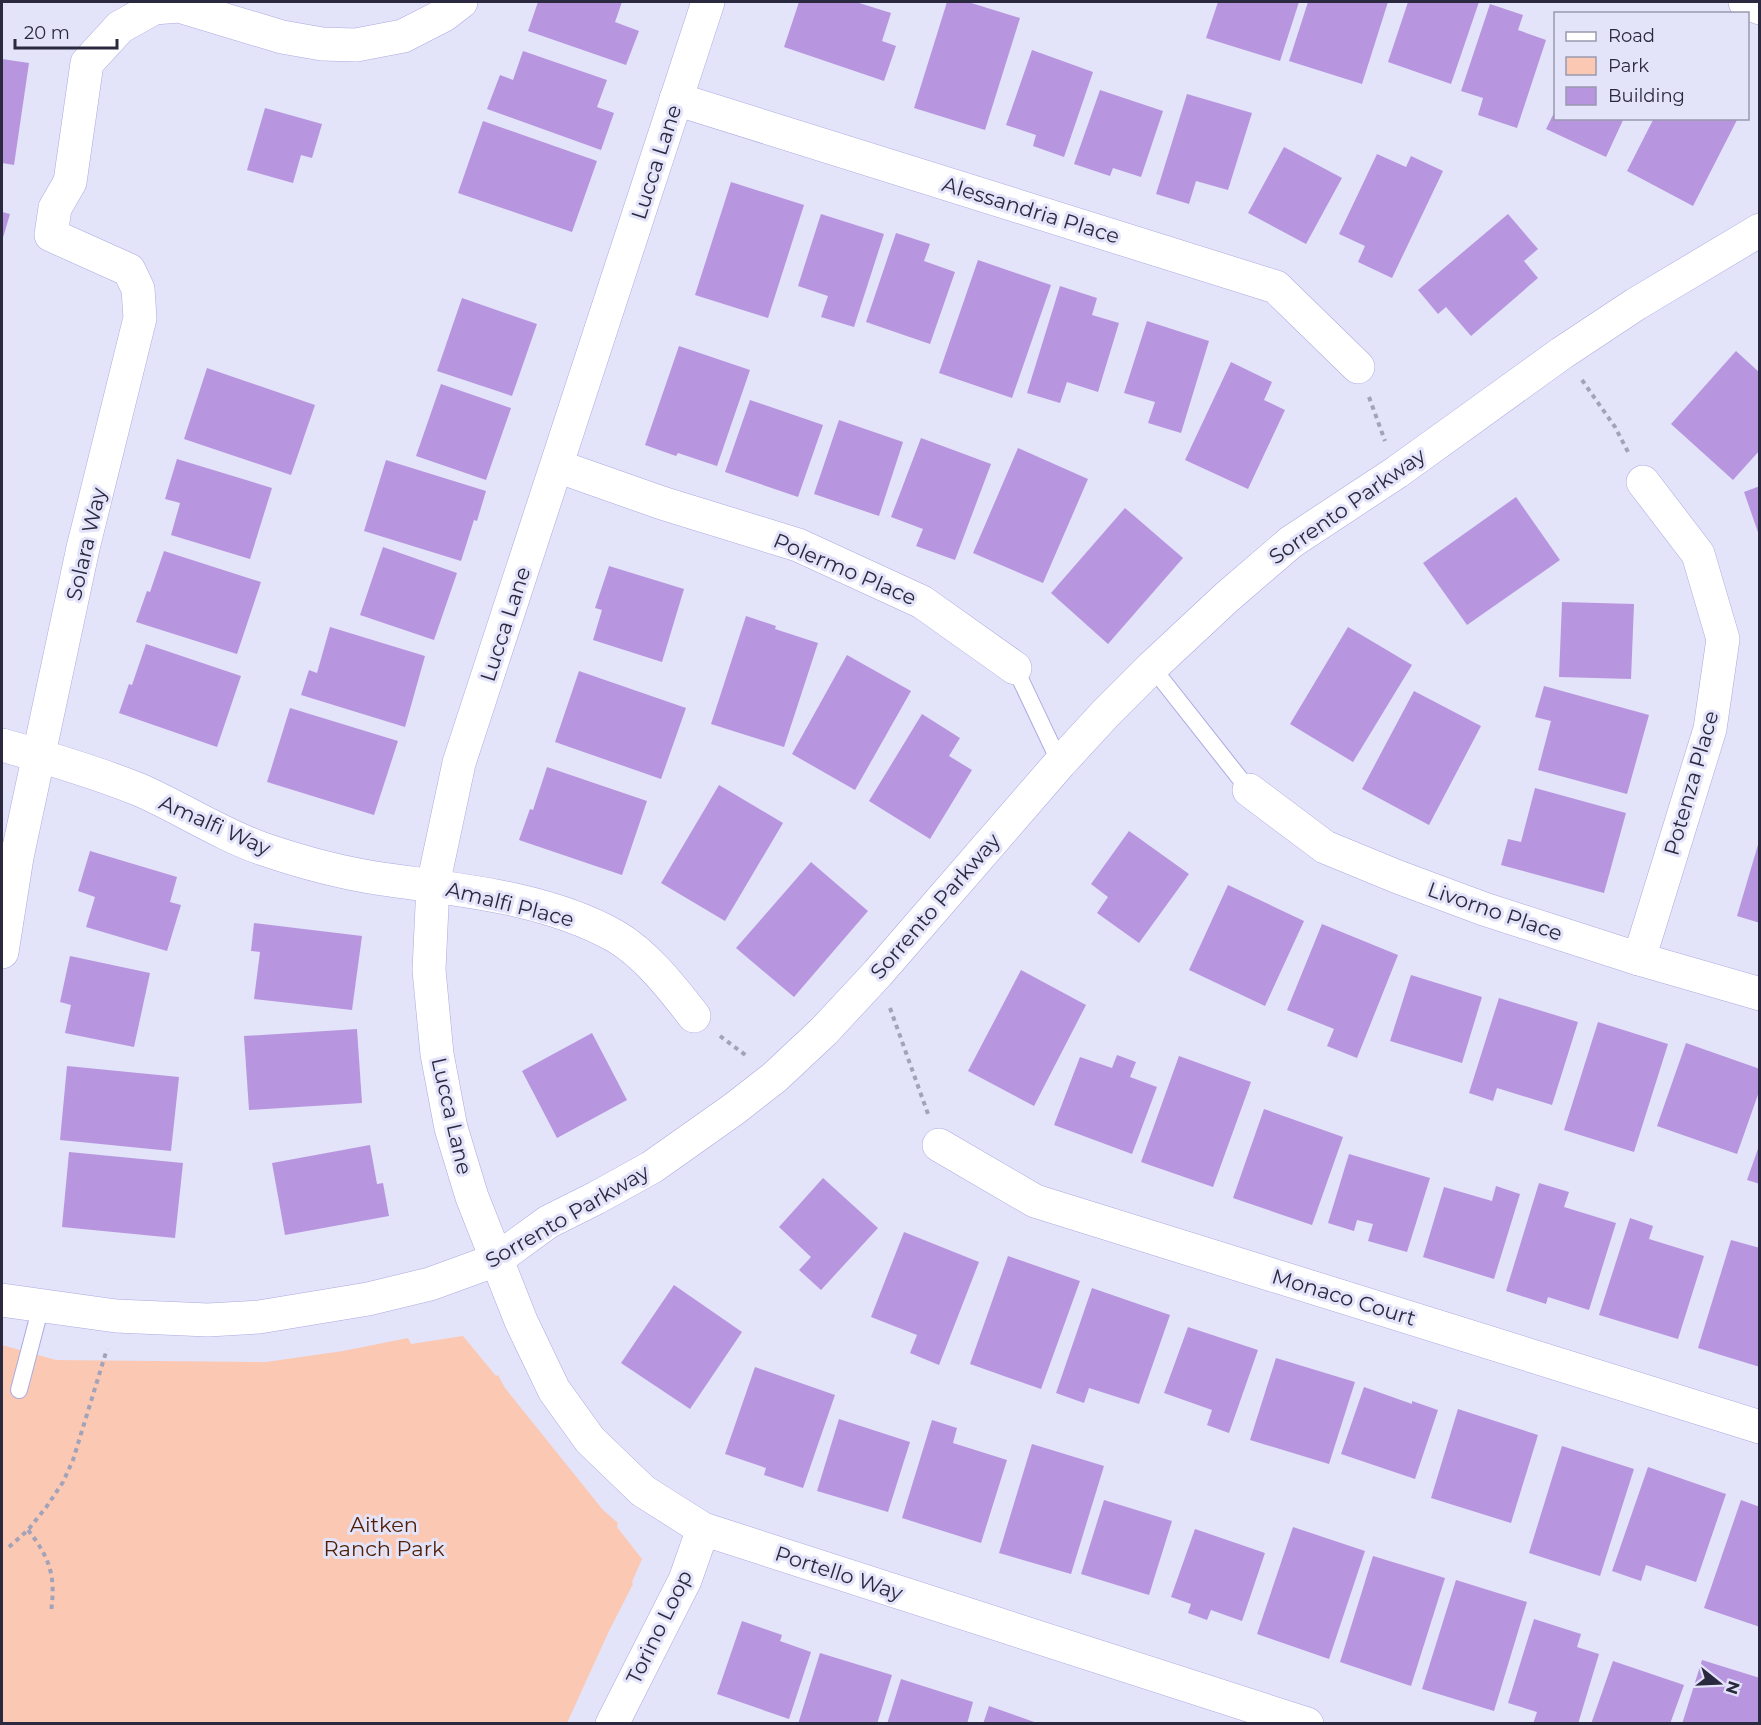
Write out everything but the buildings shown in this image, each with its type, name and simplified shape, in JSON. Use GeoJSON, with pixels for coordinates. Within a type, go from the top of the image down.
{"type":"FeatureCollection","features":[{"type":"Feature","properties":{"kind":"street","name":"Solara Way"},"geometry":{"type":"LineString","coordinates":[[2,952],[17,856],[83,548],[140,318],[138,289],[129,270],[51,235],[55,208],[70,182],[87,63],[120,27],[154,8],[179,6],[282,37],[322,44],[356,45],[403,36],[444,15],[461,2]]}},
{"type":"Feature","properties":{"kind":"street","name":"Lucca Lane"},"geometry":{"type":"LineString","coordinates":[[496,1260],[472,1197],[451,1128],[437,1054],[429,970],[433,885],[459,763],[708,2]]}},
{"type":"Feature","properties":{"kind":"street"},"geometry":{"type":"LineString","coordinates":[[1745,2],[1760,8]]}},
{"type":"Feature","properties":{"kind":"street","name":"Alessandria Place"},"geometry":{"type":"LineString","coordinates":[[676,99],[1276,287],[1358,367]]}},
{"type":"Feature","properties":{"kind":"street","name":"Sorrento Parkway"},"geometry":{"type":"LineString","coordinates":[[2,1300],[116,1316],[208,1320],[259,1317],[309,1310],[430,1284],[496,1260],[548,1222],[652,1167],[775,1077],[824,1031],[878,973],[1060,763],[1152,667],[1291,542],[1397,472],[1562,352],[1636,304],[1760,230]]}},
{"type":"Feature","properties":{"kind":"street","name":"Polermo Place"},"geometry":{"type":"LineString","coordinates":[[557,466],[662,503],[798,545],[922,602],[1015,668]]}},
{"type":"Feature","properties":{"kind":"street","name":"Potenza Place"},"geometry":{"type":"LineString","coordinates":[[1639,959],[1710,729],[1724,639],[1698,554],[1643,482]]}},
{"type":"Feature","properties":{"kind":"street","name":"Amalfi Way"},"geometry":{"type":"LineString","coordinates":[[2,746],[39,755],[140,790],[261,848],[320,866],[380,878],[433,885]]}},
{"type":"Feature","properties":{"kind":"street","name":"Livorno Place"},"geometry":{"type":"LineString","coordinates":[[1249,790],[1325,847],[1398,878],[1484,909],[1639,959],[1760,994]]}},
{"type":"Feature","properties":{"kind":"street","name":"Amalfi Place"},"geometry":{"type":"LineString","coordinates":[[433,885],[495,896],[561,912],[615,936],[657,970],[694,1016]]}},
{"type":"Feature","properties":{"kind":"street","name":"Monaco Court"},"geometry":{"type":"LineString","coordinates":[[939,1145],[1035,1201],[1760,1427]]}},
{"type":"Feature","properties":{"kind":"street","name":"Portello Way"},"geometry":{"type":"LineString","coordinates":[[496,1260],[521,1321],[554,1390],[590,1440],[643,1491],[703,1529],[1306,1724]]}},
{"type":"Feature","properties":{"kind":"street","name":"Torino Loop"},"geometry":{"type":"LineString","coordinates":[[612,1724],[685,1580],[703,1529]]}},
{"type":"Feature","properties":{"kind":"lane"},"geometry":{"type":"LineString","coordinates":[[1152,667],[1249,790]]}},
{"type":"Feature","properties":{"kind":"lane"},"geometry":{"type":"LineString","coordinates":[[1015,668],[1060,763]]}},
{"type":"Feature","properties":{"kind":"lane"},"geometry":{"type":"LineString","coordinates":[[19,1390],[41,1306]]}},
{"type":"Feature","properties":{"kind":"path"},"geometry":{"type":"LineString","coordinates":[[1562,352],[1615,427],[1643,482]]}},
{"type":"Feature","properties":{"kind":"path"},"geometry":{"type":"LineString","coordinates":[[1358,367],[1397,472]]}},
{"type":"Feature","properties":{"kind":"path"},"geometry":{"type":"LineString","coordinates":[[878,973],[939,1145]]}},
{"type":"Feature","properties":{"kind":"path"},"geometry":{"type":"LineString","coordinates":[[694,1016],[775,1077]]}},
{"type":"Feature","properties":{"kind":"path"},"geometry":{"type":"LineString","coordinates":[[9,1547],[27,1530],[63,1482],[73,1460],[116,1316]]}},
{"type":"Feature","properties":{"kind":"path"},"geometry":{"type":"LineString","coordinates":[[27,1530],[47,1558],[52,1572],[54,1592],[51,1612]]}},
{"type":"Feature","properties":{"kind":"green space","name":"Aitken Ranch Park"},"geometry":{"type":"Polygon","coordinates":[[[463,1336],[496,1376],[498,1375],[505,1388],[603,1510],[618,1523],[617,1527],[642,1559],[633,1584],[567,1723],[2,1723],[2,1345],[56,1360],[266,1362],[343,1351],[408,1338],[411,1344],[463,1336]]]}}]}
